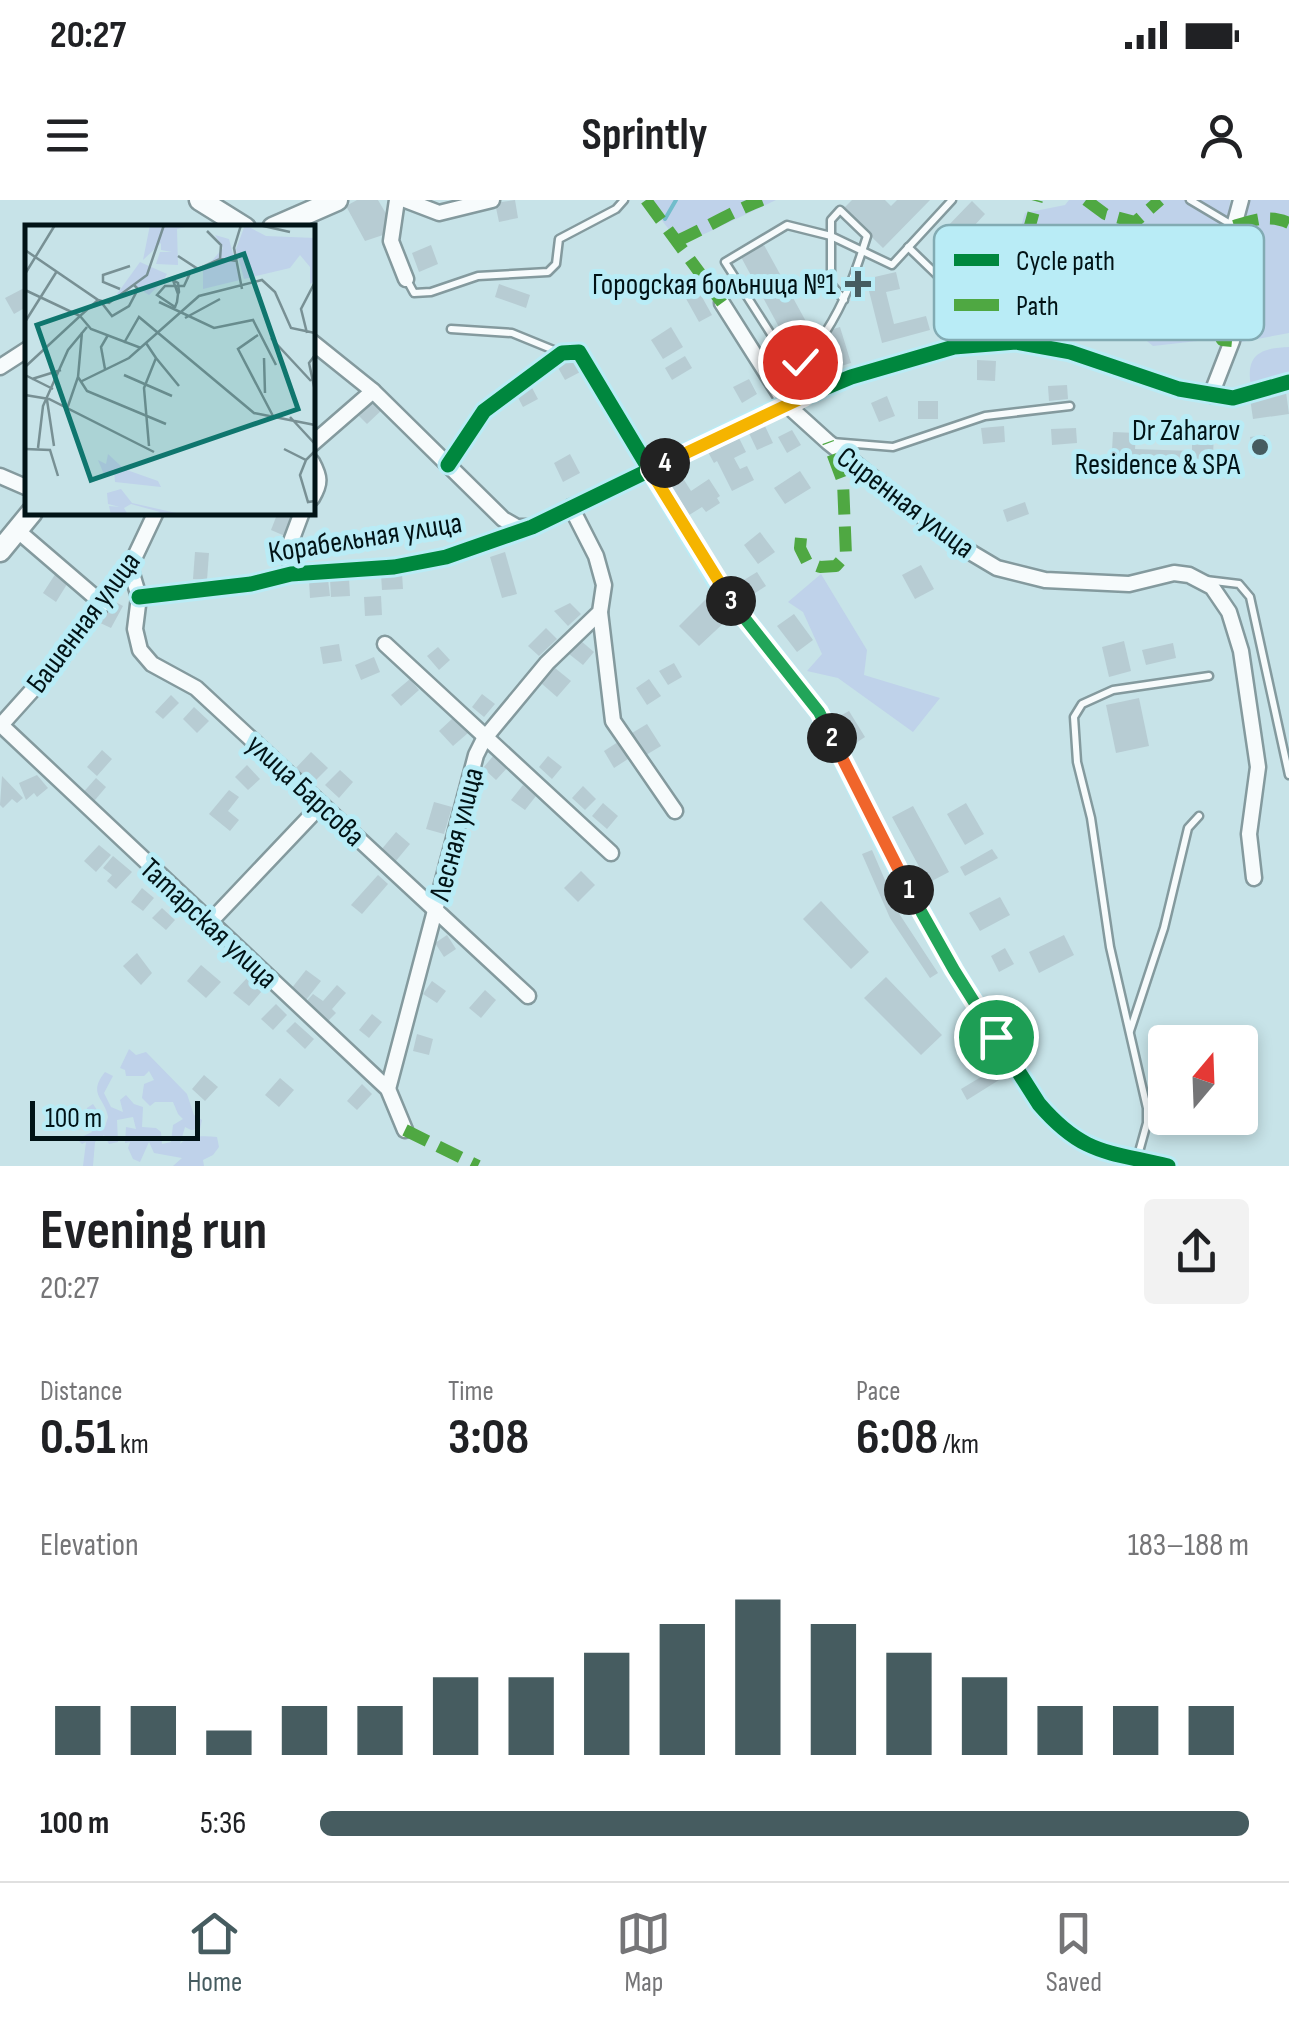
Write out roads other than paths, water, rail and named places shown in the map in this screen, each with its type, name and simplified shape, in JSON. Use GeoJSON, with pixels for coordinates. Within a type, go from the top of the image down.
{"type":"FeatureCollection","features":[{"type":"Feature","properties":{"kind":"main road"},"geometry":{"type":"LineString","coordinates":[[200,200],[240,225]]}},
{"type":"Feature","properties":{"kind":"main road"},"geometry":{"type":"LineString","coordinates":[[279,225],[337,200]]}},
{"type":"Feature","properties":{"kind":"main road"},"geometry":{"type":"LineString","coordinates":[[0,551],[30,515]]}},
{"type":"Feature","properties":{"kind":"street"},"geometry":{"type":"LineString","coordinates":[[397,200],[391,240],[406,279]]}},
{"type":"Feature","properties":{"kind":"street"},"geometry":{"type":"LineString","coordinates":[[406,200],[439,213],[492,200]]}},
{"type":"Feature","properties":{"kind":"street"},"geometry":{"type":"LineString","coordinates":[[1234,225],[1241,200]]}},
{"type":"Feature","properties":{"kind":"street","name":"Сиренная улица"},"geometry":{"type":"LineString","coordinates":[[722,303],[786,404],[955,543],[997,568],[1046,580],[1108,584],[1129,584],[1174,574],[1200,580]]}},
{"type":"Feature","properties":{"kind":"street"},"geometry":{"type":"LineString","coordinates":[[1232,340],[1211,395],[1233,398],[1289,382]]}},
{"type":"Feature","properties":{"kind":"street","name":"Корабельная улица"},"geometry":{"type":"LineString","coordinates":[[139,597],[251,584],[291,574],[394,567],[446,557],[532,527],[786,404],[851,377],[954,347],[1016,342],[1070,352],[1179,389],[1211,395]]}},
{"type":"Feature","properties":{"kind":"street"},"geometry":{"type":"LineString","coordinates":[[315,344],[373,391],[503,520],[517,527],[532,527]]}},
{"type":"Feature","properties":{"kind":"street"},"geometry":{"type":"LineString","coordinates":[[0,367],[25,351]]}},
{"type":"Feature","properties":{"kind":"street"},"geometry":{"type":"LineString","coordinates":[[448,465],[484,411],[562,353],[579,352],[720,587],[819,712],[944,953],[1039,1104],[1056,1123],[1087,1146],[1168,1166]]}},
{"type":"Feature","properties":{"kind":"street"},"geometry":{"type":"LineString","coordinates":[[315,441],[373,391]]}},
{"type":"Feature","properties":{"kind":"street"},"geometry":{"type":"LineString","coordinates":[[315,466],[320,474],[315,493]]}},
{"type":"Feature","properties":{"kind":"street"},"geometry":{"type":"LineString","coordinates":[[0,476],[25,487]]}},
{"type":"Feature","properties":{"kind":"street"},"geometry":{"type":"LineString","coordinates":[[570,507],[596,556],[604,585],[600,612],[612,721],[675,811]]}},
{"type":"Feature","properties":{"kind":"street","name":"Башенная улица"},"geometry":{"type":"LineString","coordinates":[[1,725],[64,656],[130,567],[155,515]]}},
{"type":"Feature","properties":{"kind":"street"},"geometry":{"type":"LineString","coordinates":[[291,574],[290,544],[301,515]]}},
{"type":"Feature","properties":{"kind":"street"},"geometry":{"type":"LineString","coordinates":[[18,531],[102,604]]}},
{"type":"Feature","properties":{"kind":"street","name":"улица Барсова"},"geometry":{"type":"LineString","coordinates":[[130,567],[139,597],[135,629],[140,650],[152,664],[196,688],[528,996]]}},
{"type":"Feature","properties":{"kind":"street"},"geometry":{"type":"LineString","coordinates":[[1200,580],[1212,587],[1229,612],[1241,651],[1258,767],[1250,834],[1254,878]]}},
{"type":"Feature","properties":{"kind":"street","name":"Лесная улица"},"geometry":{"type":"LineString","coordinates":[[388,1089],[476,755],[484,738],[547,663],[600,612]]}},
{"type":"Feature","properties":{"kind":"street"},"geometry":{"type":"LineString","coordinates":[[385,644],[612,853]]}},
{"type":"Feature","properties":{"kind":"street","name":"Татарская улица"},"geometry":{"type":"LineString","coordinates":[[1,725],[388,1089],[405,1130]]}},
{"type":"Feature","properties":{"kind":"street"},"geometry":{"type":"LineString","coordinates":[[211,922],[321,805]]}},
{"type":"Feature","properties":{"kind":"lane"},"geometry":{"type":"LineString","coordinates":[[406,279],[414,293],[431,292],[478,276],[548,272],[556,264],[560,240],[624,200]]}},
{"type":"Feature","properties":{"kind":"lane"},"geometry":{"type":"LineString","coordinates":[[800,362],[785,356],[725,262],[787,225],[831,236],[892,265],[952,200]]}},
{"type":"Feature","properties":{"kind":"lane"},"geometry":{"type":"LineString","coordinates":[[1190,200],[1232,225]]}},
{"type":"Feature","properties":{"kind":"lane"},"geometry":{"type":"LineString","coordinates":[[804,397],[798,381],[800,362],[823,337],[844,300],[866,236],[840,210],[831,220],[832,284],[844,300]]}},
{"type":"Feature","properties":{"kind":"lane"},"geometry":{"type":"LineString","coordinates":[[908,248],[934,273]]}},
{"type":"Feature","properties":{"kind":"lane"},"geometry":{"type":"LineString","coordinates":[[451,329],[512,333],[562,353]]}},
{"type":"Feature","properties":{"kind":"lane"},"geometry":{"type":"LineString","coordinates":[[828,442],[892,447],[986,416],[1070,406]]}},
{"type":"Feature","properties":{"kind":"lane"},"geometry":{"type":"LineString","coordinates":[[1200,580],[1238,584],[1250,597],[1289,775]]}},
{"type":"Feature","properties":{"kind":"lane"},"geometry":{"type":"LineString","coordinates":[[1137,1160],[1148,1115],[1110,946],[1092,818],[1077,762],[1074,718],[1082,704],[1112,690],[1209,676]]}},
{"type":"Feature","properties":{"kind":"lane"},"geometry":{"type":"LineString","coordinates":[[1130,1033],[1164,928],[1188,828],[1199,816]]}},
{"type":"Feature","properties":{"kind":"waterway"},"geometry":{"type":"LineString","coordinates":[[665,219],[676,200]]}},
{"type":"Feature","properties":{"kind":"place","name":"Городская больница №1"},"geometry":{"type":"Point","coordinates":[858,284]}},
{"type":"Feature","properties":{"kind":"place","name":"Dr Zaharov Residence & SPA"},"geometry":{"type":"Point","coordinates":[1260,447]}}]}
